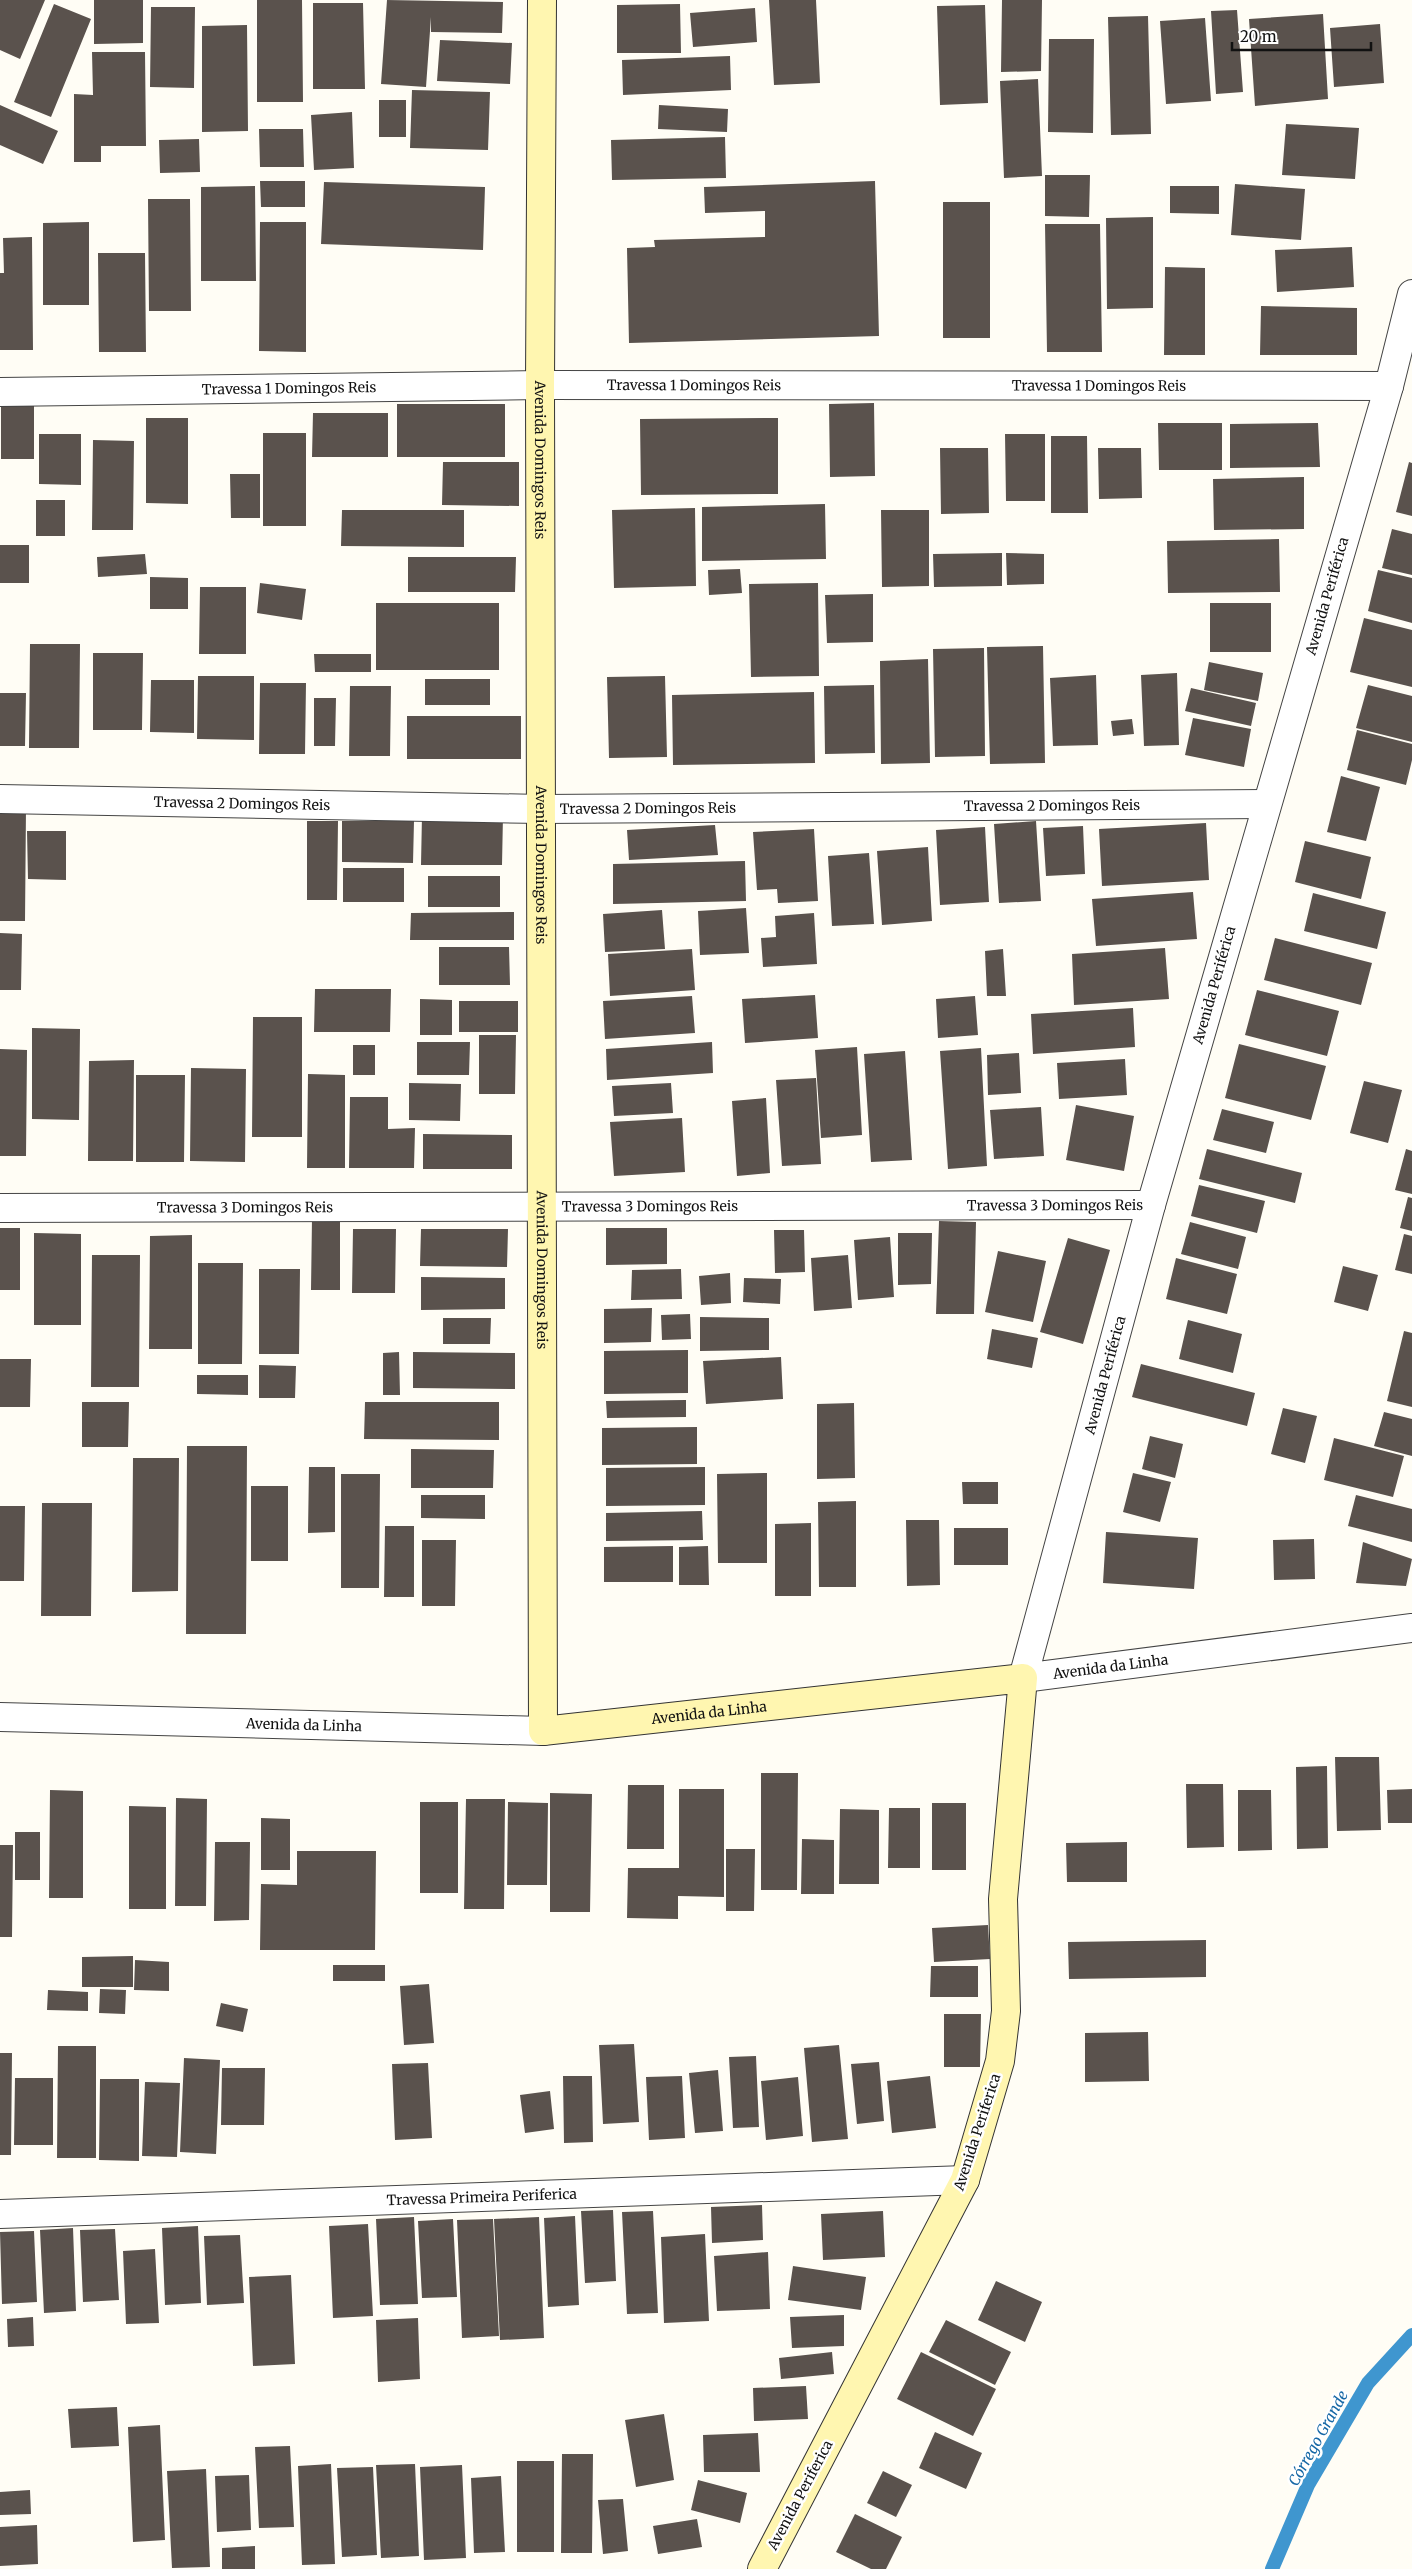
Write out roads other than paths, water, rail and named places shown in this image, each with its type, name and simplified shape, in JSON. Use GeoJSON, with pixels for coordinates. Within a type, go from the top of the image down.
{"type":"FeatureCollection","features":[{"type":"Feature","properties":{"kind":"street","name":"Avenida Domingos Reis"},"geometry":{"type":"LineString","coordinates":[[542,0],[540,385],[544,1731]]}},
{"type":"Feature","properties":{"kind":"street","name":"Avenida Periférica"},"geometry":{"type":"LineString","coordinates":[[1023,1678],[1150,1205],[1389,386],[1412,294]]}},
{"type":"Feature","properties":{"kind":"street","name":"Travessa 1 Domingos Reis"},"geometry":{"type":"LineString","coordinates":[[0,392],[540,385],[1389,386]]}},
{"type":"Feature","properties":{"kind":"street","name":"Travessa 2 Domingos Reis"},"geometry":{"type":"LineString","coordinates":[[0,799],[542,808],[1266,804]]}},
{"type":"Feature","properties":{"kind":"street","name":"Travessa 3 Domingos Reis"},"geometry":{"type":"LineString","coordinates":[[0,1208],[1150,1205]]}},
{"type":"Feature","properties":{"kind":"street","name":"Avenida da Linha"},"geometry":{"type":"LineString","coordinates":[[0,1717],[544,1731],[1023,1678],[1412,1628]]}},
{"type":"Feature","properties":{"kind":"street","name":"Avenida Periferica"},"geometry":{"type":"LineString","coordinates":[[762,2569],[965,2180],[1000,2061],[1006,2010],[1003,1899],[1023,1678]]}},
{"type":"Feature","properties":{"kind":"street","name":"Travessa Primeira Periferica"},"geometry":{"type":"LineString","coordinates":[[0,2214],[965,2180]]}},
{"type":"Feature","properties":{"kind":"waterway","name":"Córrego Grande"},"geometry":{"type":"LineString","coordinates":[[1272,2569],[1308,2485],[1368,2383],[1412,2335]]}}]}
